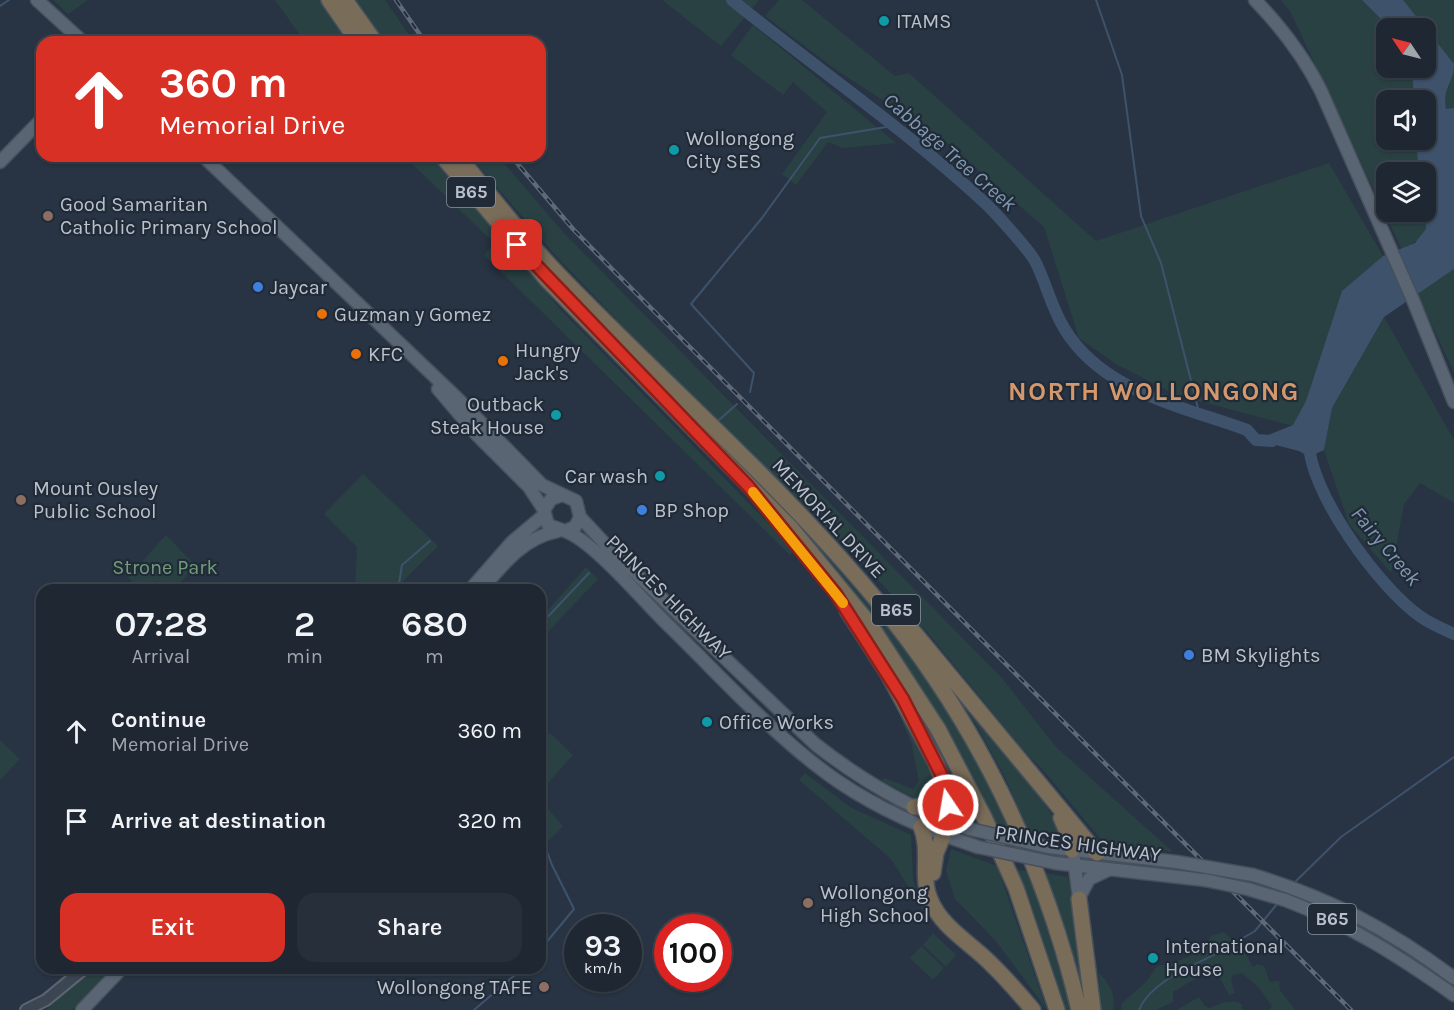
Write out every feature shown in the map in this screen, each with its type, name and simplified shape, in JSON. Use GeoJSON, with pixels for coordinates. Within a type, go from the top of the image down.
{"type":"FeatureCollection","features":[{"type":"Feature","properties":{"kind":"highway"},"geometry":{"type":"LineString","coordinates":[[329,0],[354,36]]}},
{"type":"Feature","properties":{"kind":"highway"},"geometry":{"type":"LineString","coordinates":[[345,0],[371,36]]}},
{"type":"Feature","properties":{"kind":"highway","name":"MEMORIAL DRIVE"},"geometry":{"type":"LineString","coordinates":[[447,162],[547,280],[791,528],[843,588],[897,662],[938,729],[1003,856],[1057,1010]]}},
{"type":"Feature","properties":{"kind":"highway","name":"MEMORIAL DRIVE"},"geometry":{"type":"LineString","coordinates":[[463,162],[556,273],[770,484],[879,603],[929,670],[971,735],[1030,857],[1062,945],[1079,1010]]}},
{"type":"Feature","properties":{"kind":"highway","name":"B65"},"geometry":{"type":"LineString","coordinates":[[770,484],[834,543],[878,589],[949,671],[1097,853]]}},
{"type":"Feature","properties":{"kind":"highway","name":"B65"},"geometry":{"type":"LineString","coordinates":[[748,486],[857,624],[903,699],[946,788],[948,805],[933,867],[935,890],[940,902],[951,917],[1019,981],[1035,1010]]}},
{"type":"Feature","properties":{"kind":"highway"},"geometry":{"type":"LineString","coordinates":[[914,807],[935,804],[946,788]]}},
{"type":"Feature","properties":{"kind":"highway","name":"B65"},"geometry":{"type":"LineString","coordinates":[[1046,792],[1064,824],[1073,858]]}},
{"type":"Feature","properties":{"kind":"highway"},"geometry":{"type":"LineString","coordinates":[[921,827],[925,839],[926,886],[935,910],[954,931],[1014,986],[1035,1010]]}},
{"type":"Feature","properties":{"kind":"highway","name":"B65"},"geometry":{"type":"LineString","coordinates":[[1079,900],[1093,1010]]}},
{"type":"Feature","properties":{"kind":"main road"},"geometry":{"type":"LineString","coordinates":[[1255,0],[1278,23],[1310,70],[1337,124],[1454,402]]}},
{"type":"Feature","properties":{"kind":"main road"},"geometry":{"type":"LineString","coordinates":[[41,3],[77,36]]}},
{"type":"Feature","properties":{"kind":"main road"},"geometry":{"type":"LineString","coordinates":[[0,162],[36,125]]}},
{"type":"Feature","properties":{"kind":"main road"},"geometry":{"type":"LineString","coordinates":[[209,162],[425,370],[456,397],[542,485],[576,501],[580,518],[575,527],[541,535],[525,543],[487,584]]}},
{"type":"Feature","properties":{"kind":"main road"},"geometry":{"type":"LineString","coordinates":[[425,370],[467,424],[529,487],[544,512],[548,525],[562,531]]}},
{"type":"Feature","properties":{"kind":"main road"},"geometry":{"type":"LineString","coordinates":[[475,584],[512,542],[544,512],[551,499],[562,495]]}},
{"type":"Feature","properties":{"kind":"main road","name":"PRINCES HIGHWAY"},"geometry":{"type":"LineString","coordinates":[[580,518],[830,756],[870,783],[914,807],[944,829],[978,847],[1055,863],[1097,853],[1178,862],[1269,879],[1344,908],[1394,934],[1454,978]]}},
{"type":"Feature","properties":{"kind":"main road","name":"PRINCES HIGHWAY"},"geometry":{"type":"LineString","coordinates":[[562,531],[589,545],[797,749],[838,781],[881,807],[921,827],[970,829],[1048,847],[1073,858],[1109,869],[1205,880],[1285,900],[1334,919],[1377,942],[1454,995]]}},
{"type":"Feature","properties":{"kind":"main road"},"geometry":{"type":"LineString","coordinates":[[742,696],[756,688]]}},
{"type":"Feature","properties":{"kind":"main road","name":"B65"},"geometry":{"type":"LineString","coordinates":[[1073,858],[1079,900]]}},
{"type":"Feature","properties":{"kind":"main road"},"geometry":{"type":"LineString","coordinates":[[1079,900],[1089,879],[1109,869]]}},
{"type":"Feature","properties":{"kind":"main road"},"geometry":{"type":"LineString","coordinates":[[81,1010],[116,974]]}},
{"type":"Feature","properties":{"kind":"street"},"geometry":{"type":"LineString","coordinates":[[26,1010],[46,1000],[78,974]]}},
{"type":"Feature","properties":{"kind":"green space"},"geometry":{"type":"Polygon","coordinates":[[[53,0],[88,0],[68,14],[53,0]]]}},
{"type":"Feature","properties":{"kind":"green space"},"geometry":{"type":"Polygon","coordinates":[[[275,0],[320,0],[345,36],[301,36],[275,0]]]}},
{"type":"Feature","properties":{"kind":"green space"},"geometry":{"type":"Polygon","coordinates":[[[352,0],[385,0],[410,36],[377,36],[352,0]]]}},
{"type":"Feature","properties":{"kind":"green space"},"geometry":{"type":"Polygon","coordinates":[[[662,0],[759,0],[721,46],[662,0]]]}},
{"type":"Feature","properties":{"kind":"green space"},"geometry":{"type":"Polygon","coordinates":[[[779,0],[802,0],[895,76],[909,73],[1096,241],[1329,163],[1383,256],[1342,292],[1306,401],[1293,426],[1176,395],[1116,364],[1079,338],[1044,227],[945,141],[835,69],[765,16],[779,0]]]}},
{"type":"Feature","properties":{"kind":"green space"},"geometry":{"type":"Polygon","coordinates":[[[1281,0],[1454,0],[1454,229],[1416,241],[1402,250],[1389,222],[1436,222],[1436,162],[1376,162],[1376,195],[1290,11],[1281,0]]]}},
{"type":"Feature","properties":{"kind":"green space"},"geometry":{"type":"Polygon","coordinates":[[[753,25],[896,143],[843,148],[828,142],[796,185],[782,174],[827,112],[793,82],[783,95],[731,55],[753,25]]]}},
{"type":"Feature","properties":{"kind":"green space"},"geometry":{"type":"Polygon","coordinates":[[[410,162],[439,162],[560,309],[794,550],[790,555],[484,255],[494,243],[410,162]]]}},
{"type":"Feature","properties":{"kind":"green space"},"geometry":{"type":"Polygon","coordinates":[[[475,162],[503,162],[563,232],[1002,678],[1056,747],[1173,852],[1104,843],[1042,769],[1023,750],[928,633],[842,542],[636,340],[556,256],[475,162]]]}},
{"type":"Feature","properties":{"kind":"green space"},"geometry":{"type":"Polygon","coordinates":[[[1454,269],[1454,372],[1417,294],[1454,269]]]}},
{"type":"Feature","properties":{"kind":"green space"},"geometry":{"type":"Polygon","coordinates":[[[1384,317],[1454,440],[1454,503],[1420,483],[1404,504],[1391,573],[1349,524],[1324,450],[1332,408],[1384,317]]]}},
{"type":"Feature","properties":{"kind":"green space"},"geometry":{"type":"Polygon","coordinates":[[[363,474],[438,546],[401,584],[355,584],[357,547],[324,514],[363,474]]]}},
{"type":"Feature","properties":{"kind":"green space"},"geometry":{"type":"Polygon","coordinates":[[[789,512],[874,606],[900,639],[960,733],[1013,831],[995,826],[917,680],[882,633],[785,517],[789,512]]]}},
{"type":"Feature","properties":{"kind":"green space","name":"Strone Park"},"geometry":{"type":"Polygon","coordinates":[[[166,535],[195,565],[179,584],[135,584],[128,577],[166,535]]]}},
{"type":"Feature","properties":{"kind":"green space"},"geometry":{"type":"Polygon","coordinates":[[[586,567],[598,579],[546,634],[546,612],[586,567]]]}},
{"type":"Feature","properties":{"kind":"green space"},"geometry":{"type":"Polygon","coordinates":[[[937,669],[987,725],[1033,788],[1056,821],[1058,838],[1029,834],[1006,779],[977,726],[937,669]]]}},
{"type":"Feature","properties":{"kind":"green space"},"geometry":{"type":"Polygon","coordinates":[[[896,681],[944,753],[978,822],[954,813],[950,787],[896,681]]]}},
{"type":"Feature","properties":{"kind":"green space"},"geometry":{"type":"Polygon","coordinates":[[[886,684],[936,780],[937,790],[931,797],[921,801],[882,781],[884,778],[913,789],[919,781],[911,742],[886,684]]]}},
{"type":"Feature","properties":{"kind":"green space"},"geometry":{"type":"Polygon","coordinates":[[[550,733],[573,755],[546,785],[546,737],[550,733]]]}},
{"type":"Feature","properties":{"kind":"green space"},"geometry":{"type":"Polygon","coordinates":[[[0,740],[20,759],[0,780],[0,740]]]}},
{"type":"Feature","properties":{"kind":"green space"},"geometry":{"type":"Polygon","coordinates":[[[805,773],[850,807],[911,835],[913,879],[925,913],[891,859],[799,780],[805,773]]]}},
{"type":"Feature","properties":{"kind":"green space"},"geometry":{"type":"Polygon","coordinates":[[[546,807],[563,826],[546,843],[546,807]]]}},
{"type":"Feature","properties":{"kind":"green space"},"geometry":{"type":"Polygon","coordinates":[[[951,849],[997,866],[1047,1010],[996,941],[955,899],[946,871],[951,849]]]}},
{"type":"Feature","properties":{"kind":"green space"},"geometry":{"type":"Polygon","coordinates":[[[1013,869],[1029,872],[1072,1010],[1060,1010],[1013,869]]]}},
{"type":"Feature","properties":{"kind":"green space"},"geometry":{"type":"Polygon","coordinates":[[[1045,873],[1068,877],[1089,1010],[1085,1010],[1045,873]]]}},
{"type":"Feature","properties":{"kind":"green space"},"geometry":{"type":"Polygon","coordinates":[[[1224,932],[1243,949],[1253,967],[1257,964],[1264,966],[1270,982],[1279,981],[1280,990],[1295,1010],[1269,1010],[1272,1006],[1259,988],[1242,973],[1233,975],[1231,981],[1235,993],[1229,995],[1220,978],[1198,977],[1173,992],[1173,1002],[1156,1010],[1121,1010],[1122,1003],[1146,982],[1157,966],[1172,963],[1195,953],[1207,943],[1211,936],[1224,932]]]}},
{"type":"Feature","properties":{"kind":"green space"},"geometry":{"type":"Polygon","coordinates":[[[933,933],[956,955],[946,967],[923,945],[933,933]]]}},
{"type":"Feature","properties":{"kind":"green space"},"geometry":{"type":"Polygon","coordinates":[[[921,946],[944,968],[933,980],[910,958],[921,946]]]}},
{"type":"Feature","properties":{"kind":"green space"},"geometry":{"type":"Polygon","coordinates":[[[1099,973],[1111,990],[1114,999],[1113,1010],[1101,1010],[1099,973]]]}},
{"type":"Feature","properties":{"kind":"green space"},"geometry":{"type":"Polygon","coordinates":[[[85,974],[105,974],[72,1010],[46,1010],[85,974]]]}},
{"type":"Feature","properties":{"kind":"green space"},"geometry":{"type":"Polygon","coordinates":[[[1199,997],[1205,1006],[1210,1008],[1230,1002],[1243,1005],[1241,1007],[1244,1010],[1177,1010],[1199,997]]]}},
{"type":"Feature","properties":{"kind":"water"},"geometry":{"type":"Polygon","coordinates":[[[1362,0],[1403,0],[1417,18],[1380,18],[1362,0]]]}},
{"type":"Feature","properties":{"kind":"water"},"geometry":{"type":"Polygon","coordinates":[[[1436,41],[1454,64],[1445,101],[1446,109],[1454,108],[1454,269],[1384,317],[1332,408],[1324,450],[1309,457],[1299,451],[1256,440],[1293,425],[1306,401],[1342,291],[1383,256],[1415,243],[1426,229],[1426,222],[1436,222],[1436,162],[1418,162],[1417,150],[1436,150],[1436,90],[1413,90],[1413,78],[1436,78],[1436,41]]]}},
{"type":"Feature","properties":{"kind":"waterway","name":"Cabbage Tree Creek"},"geometry":{"type":"LineString","coordinates":[[0,6],[9,0]]}},
{"type":"Feature","properties":{"kind":"waterway","name":"Cabbage Tree Creek"},"geometry":{"type":"LineString","coordinates":[[732,0],[892,124],[989,207],[1035,261],[1064,328],[1080,350],[1099,368],[1145,394],[1247,430],[1256,440],[1272,441]]}},
{"type":"Feature","properties":{"kind":"waterway"},"geometry":{"type":"LineString","coordinates":[[1096,0],[1122,75],[1141,216],[1161,263],[1199,412]]}},
{"type":"Feature","properties":{"kind":"waterway"},"geometry":{"type":"LineString","coordinates":[[750,392],[754,373],[691,304],[762,218],[820,138],[892,126]]}},
{"type":"Feature","properties":{"kind":"waterway"},"geometry":{"type":"LineString","coordinates":[[719,420],[737,404]]}},
{"type":"Feature","properties":{"kind":"waterway","name":"Fairy Creek"},"geometry":{"type":"LineString","coordinates":[[1309,441],[1312,462],[1320,486],[1349,537],[1367,562],[1404,603],[1425,620],[1454,634]]}},
{"type":"Feature","properties":{"kind":"waterway"},"geometry":{"type":"LineString","coordinates":[[399,584],[402,565],[430,541]]}},
{"type":"Feature","properties":{"kind":"waterway"},"geometry":{"type":"LineString","coordinates":[[546,619],[589,573]]}},
{"type":"Feature","properties":{"kind":"waterway"},"geometry":{"type":"LineString","coordinates":[[1294,883],[1341,837],[1454,757]]}},
{"type":"Feature","properties":{"kind":"waterway"},"geometry":{"type":"LineString","coordinates":[[546,848],[574,909],[546,943]]}},
{"type":"Feature","properties":{"kind":"waterway"},"geometry":{"type":"LineString","coordinates":[[1243,938],[1255,931],[1277,904]]}},
{"type":"Feature","properties":{"kind":"waterway"},"geometry":{"type":"LineString","coordinates":[[1139,1010],[1146,998],[1168,979],[1236,943]]}},
{"type":"Feature","properties":{"kind":"waterway"},"geometry":{"type":"LineString","coordinates":[[474,1010],[516,974]]}},
{"type":"Feature","properties":{"kind":"railway"},"geometry":{"type":"LineString","coordinates":[[396,0],[421,36]]}},
{"type":"Feature","properties":{"kind":"railway"},"geometry":{"type":"LineString","coordinates":[[516,162],[573,229],[613,270],[1351,1010]]}},
{"type":"Feature","properties":{"kind":"slow traffic"},"geometry":{"type":"LineString","coordinates":[[753,492],[843,603]]}},
{"type":"Feature","properties":{"kind":"place","name":"ITAMS"},"geometry":{"type":"Point","coordinates":[884,21]}},
{"type":"Feature","properties":{"kind":"place","name":"Wollongong City SES"},"geometry":{"type":"Point","coordinates":[674,150]}},
{"type":"Feature","properties":{"kind":"place","name":"Good Samaritan Catholic Primary School"},"geometry":{"type":"Point","coordinates":[48,216]}},
{"type":"Feature","properties":{"kind":"place","name":"Jaycar"},"geometry":{"type":"Point","coordinates":[258,287]}},
{"type":"Feature","properties":{"kind":"place","name":"Guzman y Gomez"},"geometry":{"type":"Point","coordinates":[322,314]}},
{"type":"Feature","properties":{"kind":"place","name":"KFC"},"geometry":{"type":"Point","coordinates":[356,354]}},
{"type":"Feature","properties":{"kind":"place","name":"Hungry Jack's"},"geometry":{"type":"Point","coordinates":[503,361]}},
{"type":"Feature","properties":{"kind":"place","name":"Outback Steak House"},"geometry":{"type":"Point","coordinates":[556,415]}},
{"type":"Feature","properties":{"kind":"place","name":"Car wash"},"geometry":{"type":"Point","coordinates":[660,476]}},
{"type":"Feature","properties":{"kind":"place","name":"Mount Ousley Public School"},"geometry":{"type":"Point","coordinates":[21,500]}},
{"type":"Feature","properties":{"kind":"place","name":"BP Shop"},"geometry":{"type":"Point","coordinates":[642,510]}},
{"type":"Feature","properties":{"kind":"place","name":"BM Skylights"},"geometry":{"type":"Point","coordinates":[1189,655]}},
{"type":"Feature","properties":{"kind":"place","name":"Office Works"},"geometry":{"type":"Point","coordinates":[707,722]}},
{"type":"Feature","properties":{"kind":"place","name":"Wollongong High School"},"geometry":{"type":"Point","coordinates":[808,903]}},
{"type":"Feature","properties":{"kind":"place","name":"International House"},"geometry":{"type":"Point","coordinates":[1153,958]}},
{"type":"Feature","properties":{"kind":"place","name":"Wollongong TAFE"},"geometry":{"type":"Point","coordinates":[544,987]}},
{"type":"Feature","properties":{"kind":"district","name":"NORTH WOLLONGONG"},"geometry":{"type":"Point","coordinates":[1154,391]}},
{"type":"Feature","properties":{"kind":"route"},"geometry":{"type":"LineString","coordinates":[[517,245],[547,280],[748,486],[836,594],[903,699],[942,776],[948,796],[948,805]]}}]}
